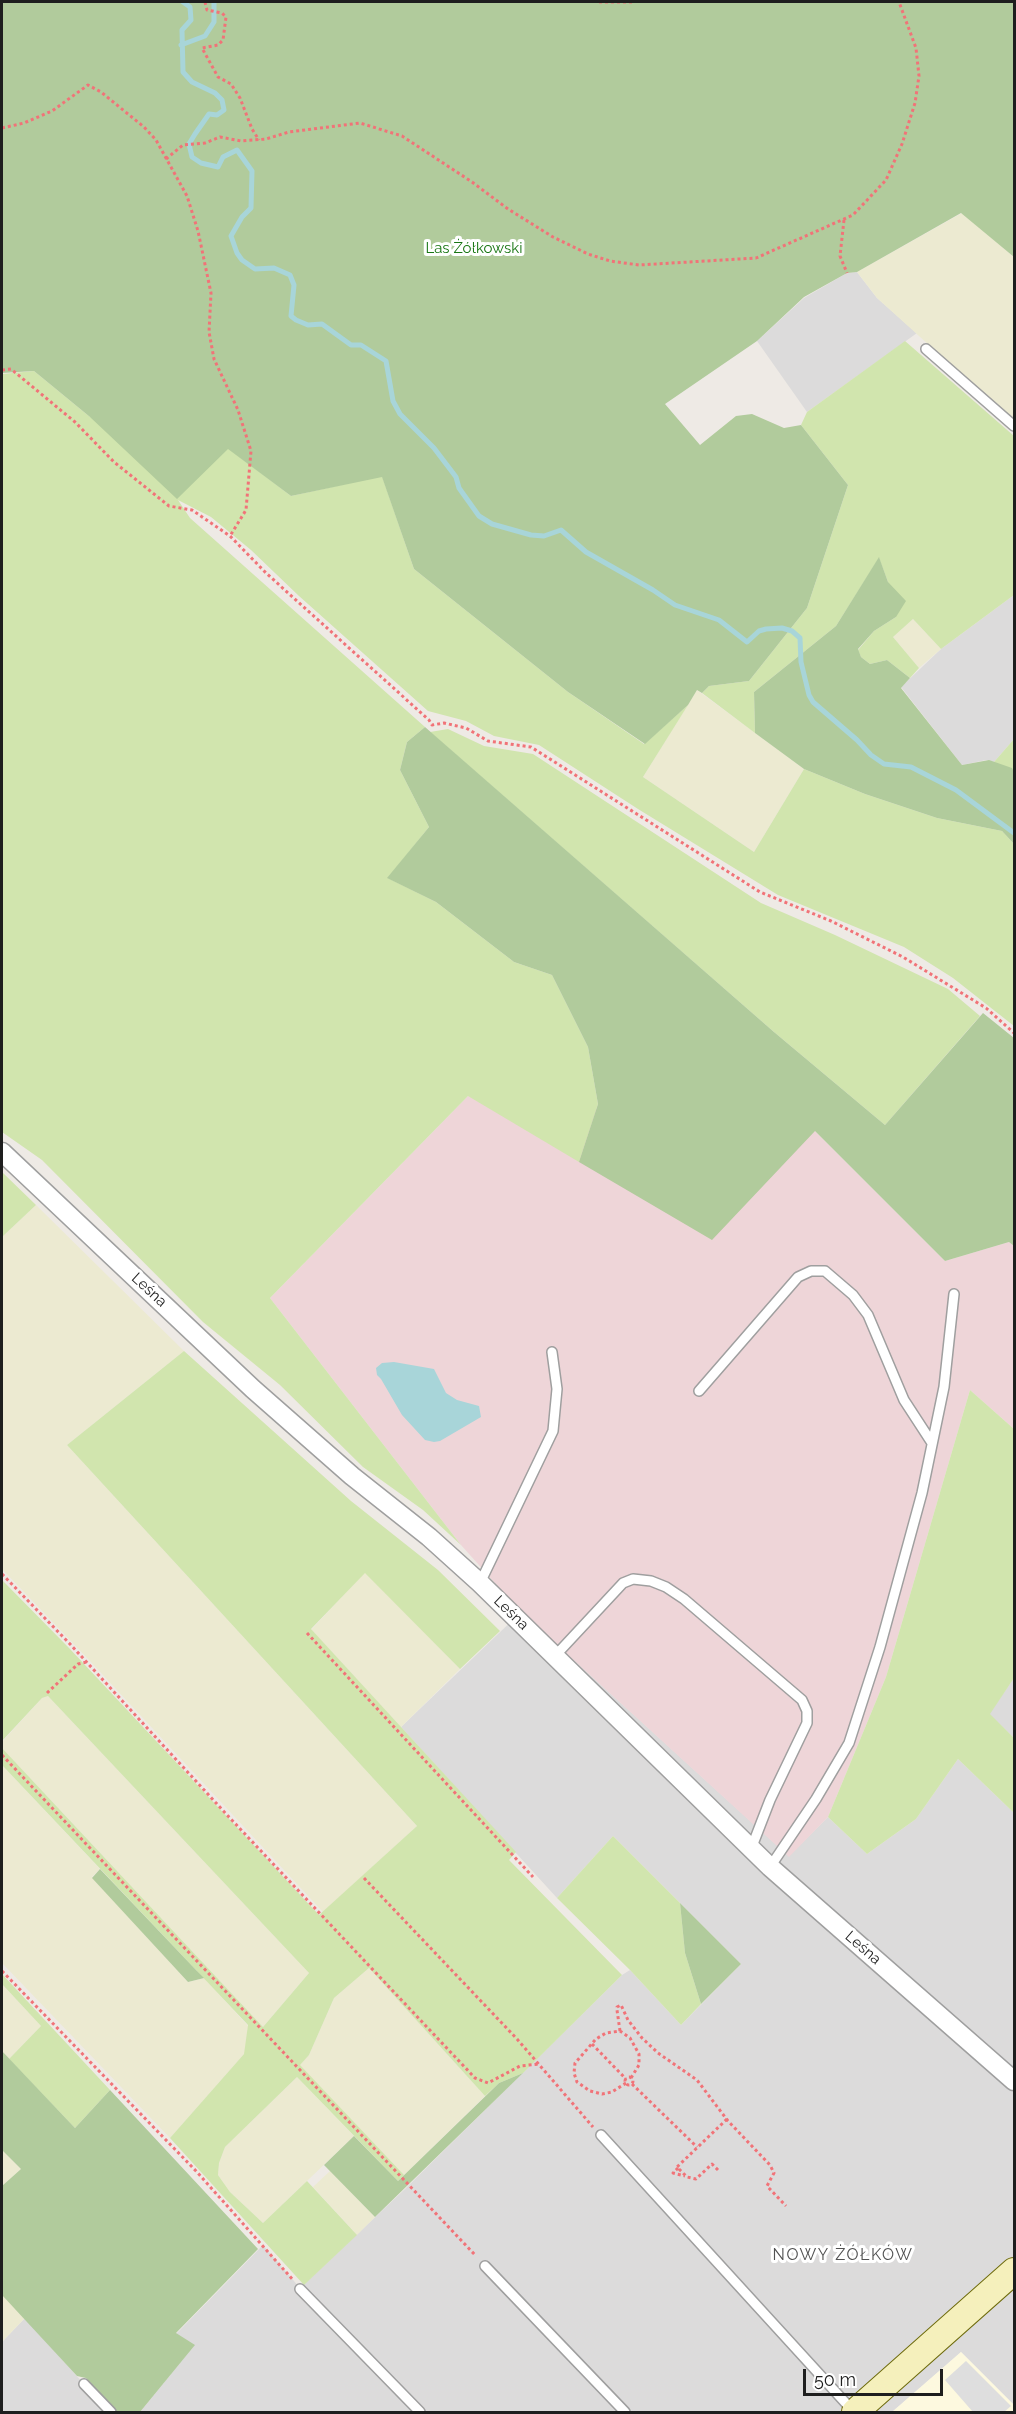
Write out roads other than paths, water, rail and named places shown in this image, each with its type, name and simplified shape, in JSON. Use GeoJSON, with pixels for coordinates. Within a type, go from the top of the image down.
{"type":"FeatureCollection","features":[{"type":"Feature","properties":{"kind":"main road"},"geometry":{"type":"LineString","coordinates":[[855,2412],[1014,2271]]}},
{"type":"Feature","properties":{"kind":"street","name":"Leśna"},"geometry":{"type":"LineString","coordinates":[[2,1152],[253,1389],[352,1476],[429,1537],[480,1583],[770,1867],[1014,2081]]}},
{"type":"Feature","properties":{"kind":"lane"},"geometry":{"type":"LineString","coordinates":[[926,349],[1014,426]]}},
{"type":"Feature","properties":{"kind":"lane"},"geometry":{"type":"LineString","coordinates":[[699,1392],[798,1277],[811,1271],[825,1271],[853,1295],[868,1315],[904,1400],[933,1443]]}},
{"type":"Feature","properties":{"kind":"lane"},"geometry":{"type":"LineString","coordinates":[[770,1867],[816,1799],[849,1743],[883,1636],[922,1493],[944,1388],[954,1294]]}},
{"type":"Feature","properties":{"kind":"lane"},"geometry":{"type":"LineString","coordinates":[[480,1583],[553,1431],[556,1389],[552,1352]]}},
{"type":"Feature","properties":{"kind":"lane"},"geometry":{"type":"LineString","coordinates":[[555,1656],[623,1583],[633,1580],[651,1581],[666,1587],[684,1599],[802,1700],[807,1711],[807,1723],[770,1800],[752,1849]]}},
{"type":"Feature","properties":{"kind":"lane"},"geometry":{"type":"LineString","coordinates":[[601,2135],[855,2412]]}},
{"type":"Feature","properties":{"kind":"lane"},"geometry":{"type":"LineString","coordinates":[[485,2266],[625,2412]]}},
{"type":"Feature","properties":{"kind":"lane"},"geometry":{"type":"LineString","coordinates":[[300,2289],[420,2412]]}},
{"type":"Feature","properties":{"kind":"lane"},"geometry":{"type":"LineString","coordinates":[[84,2384],[111,2412]]}},
{"type":"Feature","properties":{"kind":"water"},"geometry":{"type":"Polygon","coordinates":[[[394,1362],[434,1369],[446,1393],[457,1400],[479,1406],[481,1417],[440,1441],[425,1440],[402,1415],[377,1375],[376,1368],[382,1363],[394,1362]]]}},
{"type":"Feature","properties":{"kind":"waterway"},"geometry":{"type":"LineString","coordinates":[[183,2],[190,7],[191,20],[182,30],[183,72],[192,82],[215,93],[222,100],[224,110],[217,115],[209,114],[195,134],[189,144],[192,157],[201,163],[218,167],[223,157],[237,150],[252,171],[251,208],[242,217],[231,236],[237,253],[242,260],[255,269],[274,268],[290,275],[294,285],[291,316],[296,320],[308,325],[322,324],[351,345],[361,345],[386,361],[393,401],[400,414],[434,448],[456,477],[459,488],[479,516],[492,524],[531,535],[544,536],[561,530],[586,552],[675,605],[719,620],[747,642],[759,631],[766,629],[782,628],[792,631],[800,638],[801,662],[809,695],[813,702],[871,755],[884,764],[911,767],[956,790],[1014,833]]}},
{"type":"Feature","properties":{"kind":"waterway"},"geometry":{"type":"LineString","coordinates":[[181,45],[205,36],[214,22],[214,2]]}},
{"type":"Feature","properties":{"kind":"district","name":"NOWY ŻÓŁKÓW"},"geometry":{"type":"Point","coordinates":[843,2255]}},
{"type":"Feature","properties":{"kind":"park label","name":"Las Żółkowski"},"geometry":{"type":"Point","coordinates":[474,248]}}]}
